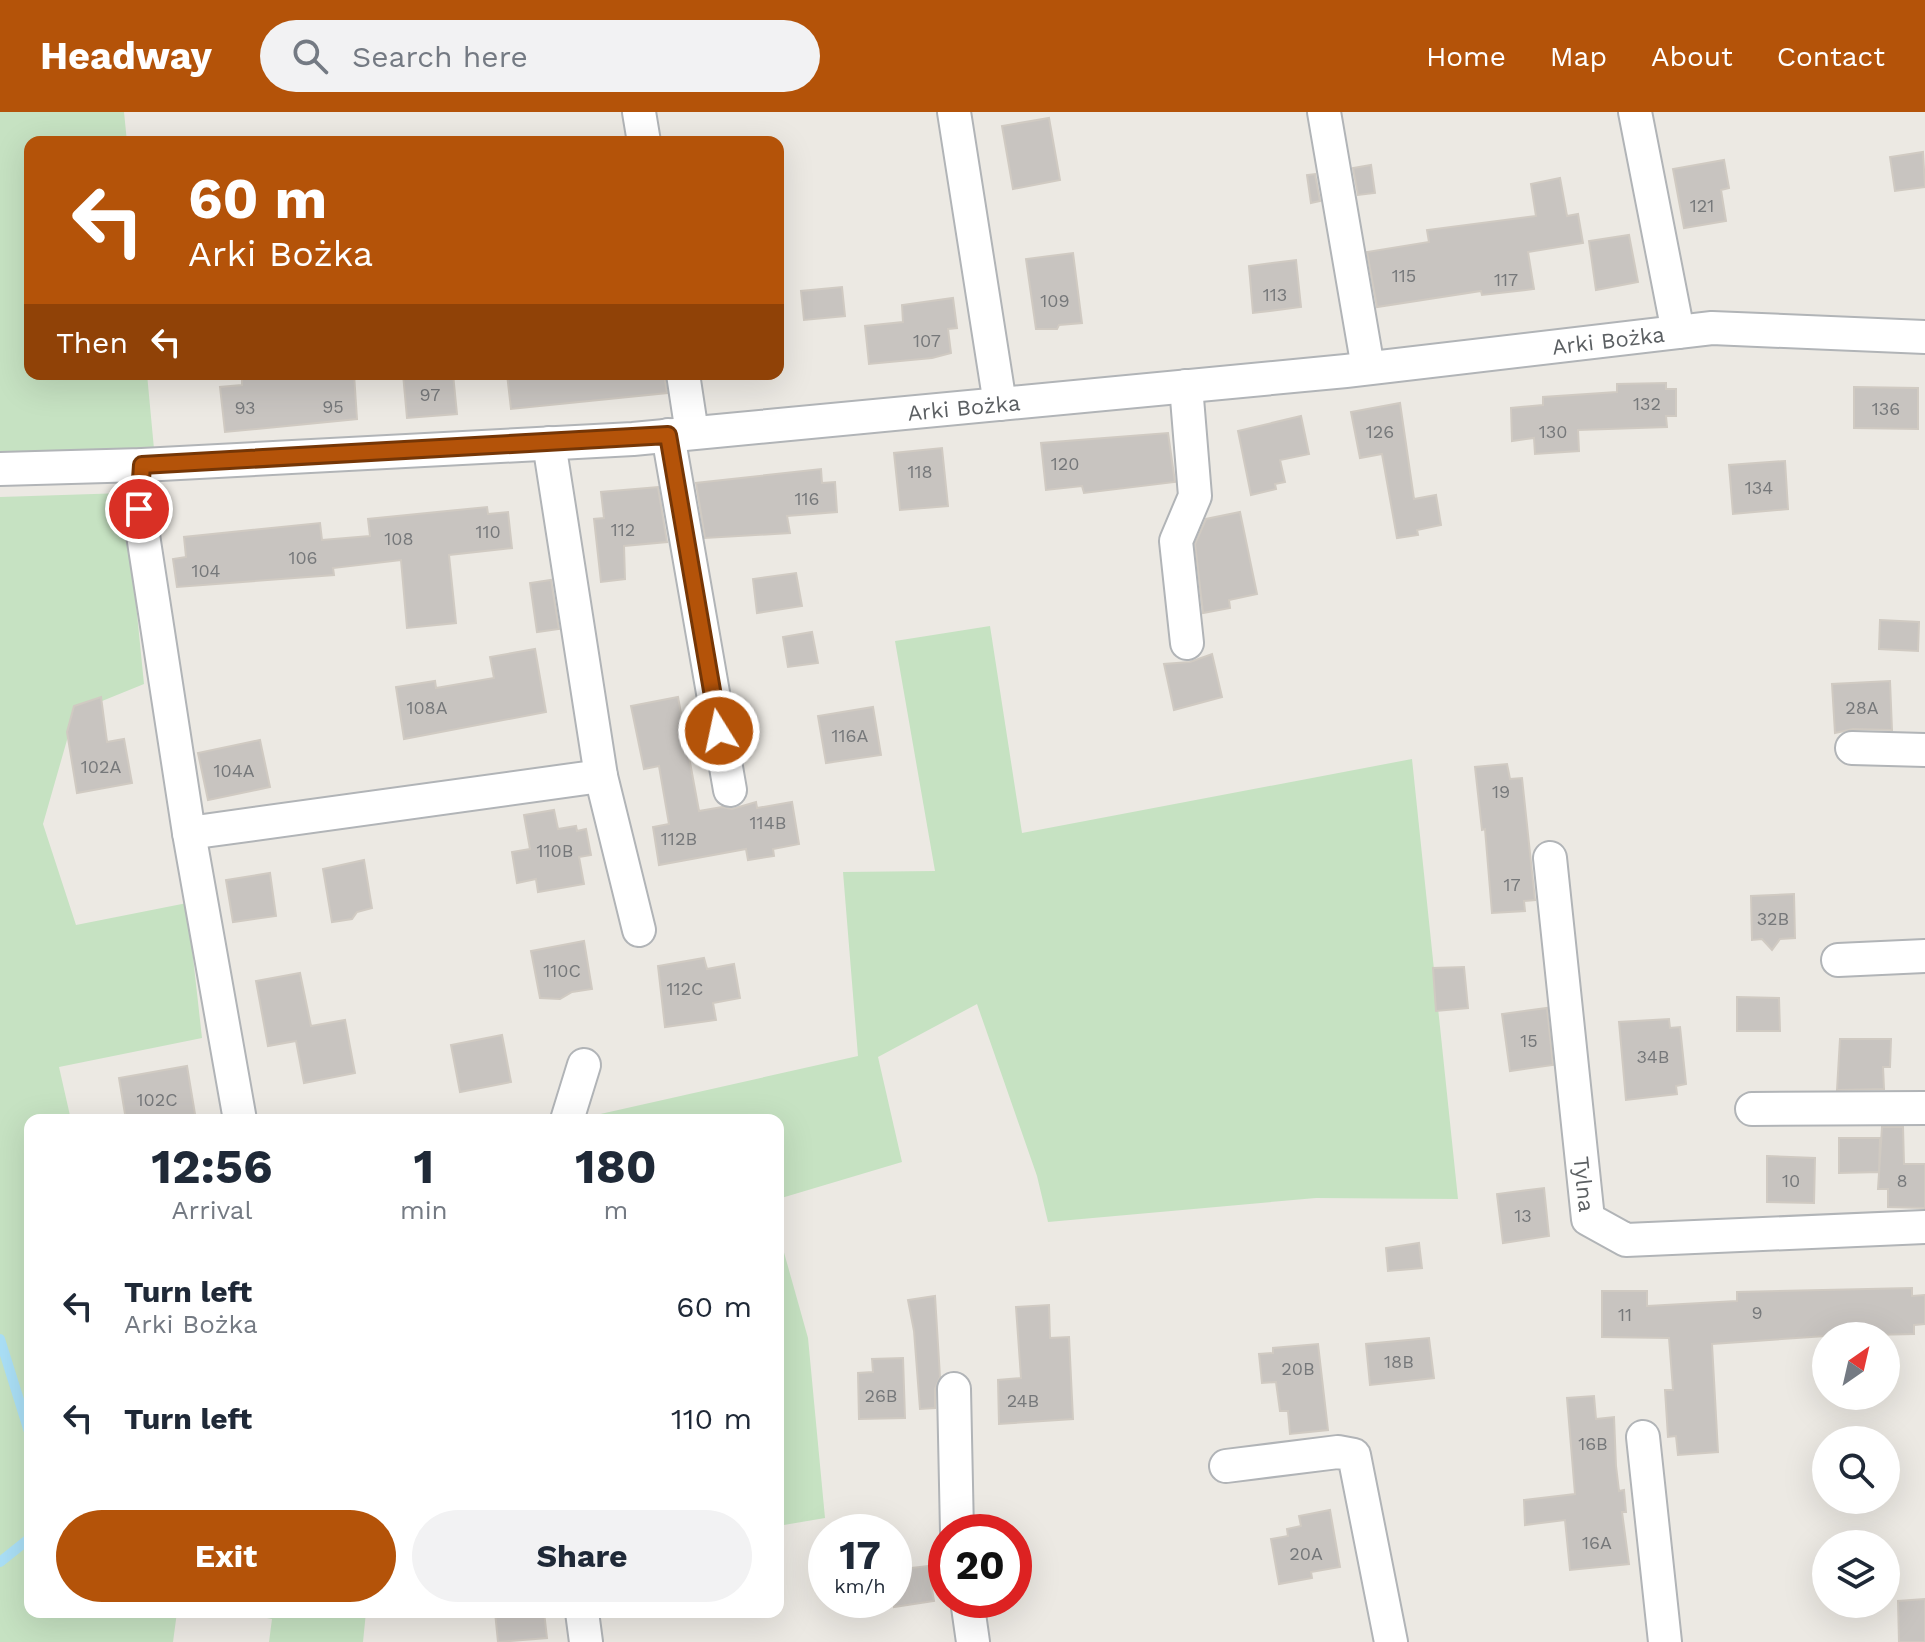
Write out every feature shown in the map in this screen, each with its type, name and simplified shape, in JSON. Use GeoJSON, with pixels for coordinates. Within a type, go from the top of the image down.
{"type":"FeatureCollection","features":[{"type":"Feature","properties":{"kind":"street"},"geometry":{"type":"LineString","coordinates":[[639,112],[643,136]]}},
{"type":"Feature","properties":{"kind":"street"},"geometry":{"type":"LineString","coordinates":[[954,112],[1000,404]]}},
{"type":"Feature","properties":{"kind":"street"},"geometry":{"type":"LineString","coordinates":[[1324,112],[1368,368]]}},
{"type":"Feature","properties":{"kind":"street"},"geometry":{"type":"LineString","coordinates":[[1635,112],[1678,332]]}},
{"type":"Feature","properties":{"kind":"street","name":"Arki Bożka"},"geometry":{"type":"LineString","coordinates":[[0,469],[142,465],[680,434],[1368,368],[1712,328],[1925,337]]}},
{"type":"Feature","properties":{"kind":"street"},"geometry":{"type":"LineString","coordinates":[[683,380],[680,434],[730,790]]}},
{"type":"Feature","properties":{"kind":"street"},"geometry":{"type":"LineString","coordinates":[[1186,386],[1195,496],[1176,541],[1187,643]]}},
{"type":"Feature","properties":{"kind":"street"},"geometry":{"type":"LineString","coordinates":[[549,443],[601,776],[639,930]]}},
{"type":"Feature","properties":{"kind":"street"},"geometry":{"type":"LineString","coordinates":[[142,465],[139,509],[189,833],[239,1114]]}},
{"type":"Feature","properties":{"kind":"street"},"geometry":{"type":"LineString","coordinates":[[1852,748],[1925,750]]}},
{"type":"Feature","properties":{"kind":"street"},"geometry":{"type":"LineString","coordinates":[[189,833],[601,776]]}},
{"type":"Feature","properties":{"kind":"street","name":"Tylna"},"geometry":{"type":"LineString","coordinates":[[1550,858],[1588,1219],[1626,1240],[1925,1227]]}},
{"type":"Feature","properties":{"kind":"street"},"geometry":{"type":"LineString","coordinates":[[1838,960],[1925,956]]}},
{"type":"Feature","properties":{"kind":"street"},"geometry":{"type":"LineString","coordinates":[[569,1114],[584,1065]]}},
{"type":"Feature","properties":{"kind":"street"},"geometry":{"type":"LineString","coordinates":[[1752,1109],[1925,1108]]}},
{"type":"Feature","properties":{"kind":"street"},"geometry":{"type":"LineString","coordinates":[[954,1389],[957,1514]]}},
{"type":"Feature","properties":{"kind":"street"},"geometry":{"type":"LineString","coordinates":[[1643,1437],[1665,1642]]}},
{"type":"Feature","properties":{"kind":"street"},"geometry":{"type":"LineString","coordinates":[[1226,1466],[1338,1452],[1354,1455],[1391,1642]]}},
{"type":"Feature","properties":{"kind":"street"},"geometry":{"type":"LineString","coordinates":[[583,1618],[586,1642]]}},
{"type":"Feature","properties":{"kind":"street"},"geometry":{"type":"LineString","coordinates":[[970,1618],[973,1642]]}},
{"type":"Feature","properties":{"kind":"green space"},"geometry":{"type":"Polygon","coordinates":[[[0,112],[124,112],[126,136],[24,136],[24,380],[148,380],[154,449],[0,455],[0,112]]]}},
{"type":"Feature","properties":{"kind":"green space"},"geometry":{"type":"Polygon","coordinates":[[[125,493],[144,684],[75,712],[43,824],[76,925],[187,903],[202,1038],[59,1067],[70,1114],[24,1114],[24,1618],[176,1618],[173,1642],[0,1642],[0,497],[125,493]]]}},
{"type":"Feature","properties":{"kind":"green space"},"geometry":{"type":"Polygon","coordinates":[[[990,626],[1022,833],[1412,759],[1458,1199],[1316,1198],[1048,1222],[1037,1176],[977,1004],[878,1057],[902,1162],[784,1197],[784,1114],[600,1114],[858,1056],[843,872],[935,871],[895,641],[990,626]]]}},
{"type":"Feature","properties":{"kind":"green space"},"geometry":{"type":"Polygon","coordinates":[[[784,1252],[808,1338],[825,1514],[808,1514],[808,1521],[784,1525],[784,1252]]]}},
{"type":"Feature","properties":{"kind":"green space"},"geometry":{"type":"Polygon","coordinates":[[[267,1618],[365,1618],[363,1642],[269,1642],[272,1619],[267,1618]]]}},
{"type":"Feature","properties":{"kind":"building"},"geometry":{"type":"Polygon","coordinates":[[[1049,118],[1060,180],[1013,189],[1002,126],[1049,118]]]}},
{"type":"Feature","properties":{"kind":"building"},"geometry":{"type":"Polygon","coordinates":[[[1923,152],[1925,187],[1895,191],[1890,157],[1923,152]]]}},
{"type":"Feature","properties":{"kind":"building"},"geometry":{"type":"Polygon","coordinates":[[[1724,160],[1729,188],[1721,190],[1726,221],[1684,228],[1673,169],[1724,160]]]}},
{"type":"Feature","properties":{"kind":"building"},"geometry":{"type":"Polygon","coordinates":[[[1371,165],[1375,193],[1358,195],[1353,168],[1371,165]]]}},
{"type":"Feature","properties":{"kind":"building"},"geometry":{"type":"Polygon","coordinates":[[[1315,174],[1320,201],[1311,203],[1307,175],[1315,174]]]}},
{"type":"Feature","properties":{"kind":"building"},"geometry":{"type":"Polygon","coordinates":[[[1560,178],[1567,216],[1578,214],[1583,243],[1528,252],[1534,289],[1482,295],[1481,291],[1377,307],[1367,252],[1429,242],[1427,230],[1536,216],[1531,184],[1560,178]]]}},
{"type":"Feature","properties":{"kind":"building"},"geometry":{"type":"Polygon","coordinates":[[[1629,235],[1638,282],[1596,290],[1589,241],[1629,235]]]}},
{"type":"Feature","properties":{"kind":"building"},"geometry":{"type":"Polygon","coordinates":[[[1073,253],[1082,323],[1059,325],[1057,329],[1036,329],[1026,259],[1073,253]]]}},
{"type":"Feature","properties":{"kind":"building"},"geometry":{"type":"Polygon","coordinates":[[[1296,260],[1301,307],[1253,313],[1249,266],[1296,260]]]}},
{"type":"Feature","properties":{"kind":"building"},"geometry":{"type":"Polygon","coordinates":[[[842,287],[845,316],[804,320],[801,291],[842,287]]]}},
{"type":"Feature","properties":{"kind":"building"},"geometry":{"type":"Polygon","coordinates":[[[953,298],[957,328],[948,329],[951,353],[932,358],[869,364],[865,326],[903,322],[902,305],[953,298]]]}},
{"type":"Feature","properties":{"kind":"building"},"geometry":{"type":"Polygon","coordinates":[[[242,380],[354,380],[357,419],[225,432],[220,387],[242,385],[242,380]]]}},
{"type":"Feature","properties":{"kind":"building"},"geometry":{"type":"Polygon","coordinates":[[[404,380],[454,380],[457,414],[407,418],[404,380]]]}},
{"type":"Feature","properties":{"kind":"building"},"geometry":{"type":"Polygon","coordinates":[[[508,380],[665,380],[667,393],[511,409],[508,380]]]}},
{"type":"Feature","properties":{"kind":"building"},"geometry":{"type":"Polygon","coordinates":[[[1666,383],[1666,389],[1676,389],[1676,416],[1666,416],[1667,427],[1578,430],[1579,451],[1535,454],[1534,438],[1512,441],[1511,408],[1543,405],[1543,397],[1617,392],[1617,384],[1666,383]]]}},
{"type":"Feature","properties":{"kind":"building"},"geometry":{"type":"Polygon","coordinates":[[[1854,387],[1918,388],[1918,429],[1854,428],[1854,387]]]}},
{"type":"Feature","properties":{"kind":"building"},"geometry":{"type":"Polygon","coordinates":[[[1400,403],[1414,499],[1436,495],[1441,525],[1417,530],[1418,535],[1397,538],[1382,454],[1360,458],[1351,412],[1400,403]]]}},
{"type":"Feature","properties":{"kind":"building"},"geometry":{"type":"Polygon","coordinates":[[[1301,416],[1309,454],[1280,460],[1285,482],[1275,484],[1276,489],[1251,495],[1238,431],[1301,416]]]}},
{"type":"Feature","properties":{"kind":"building"},"geometry":{"type":"Polygon","coordinates":[[[1168,433],[1175,482],[1084,493],[1082,486],[1046,490],[1041,443],[1168,433]]]}},
{"type":"Feature","properties":{"kind":"building"},"geometry":{"type":"Polygon","coordinates":[[[942,448],[948,506],[900,510],[894,453],[942,448]]]}},
{"type":"Feature","properties":{"kind":"building"},"geometry":{"type":"Polygon","coordinates":[[[1785,461],[1788,509],[1733,514],[1729,465],[1785,461]]]}},
{"type":"Feature","properties":{"kind":"building"},"geometry":{"type":"Polygon","coordinates":[[[821,469],[822,483],[835,482],[837,512],[787,516],[790,533],[705,538],[696,483],[821,469]]]}},
{"type":"Feature","properties":{"kind":"building"},"geometry":{"type":"Polygon","coordinates":[[[658,487],[667,542],[624,546],[625,579],[601,582],[594,519],[604,518],[601,492],[658,487]]]}},
{"type":"Feature","properties":{"kind":"building"},"geometry":{"type":"Polygon","coordinates":[[[487,507],[488,514],[508,512],[512,548],[449,555],[456,623],[407,628],[401,560],[333,568],[334,575],[177,587],[173,559],[186,557],[184,537],[320,523],[322,540],[370,536],[368,519],[487,507]]]}},
{"type":"Feature","properties":{"kind":"building"},"geometry":{"type":"Polygon","coordinates":[[[1240,512],[1257,594],[1229,600],[1230,608],[1203,613],[1195,544],[1206,519],[1240,512]]]}},
{"type":"Feature","properties":{"kind":"building"},"geometry":{"type":"Polygon","coordinates":[[[796,573],[802,606],[757,613],[753,579],[796,573]]]}},
{"type":"Feature","properties":{"kind":"building"},"geometry":{"type":"Polygon","coordinates":[[[551,580],[559,629],[537,632],[530,583],[551,580]]]}},
{"type":"Feature","properties":{"kind":"building"},"geometry":{"type":"Polygon","coordinates":[[[1880,620],[1919,622],[1918,651],[1879,649],[1880,620]]]}},
{"type":"Feature","properties":{"kind":"building"},"geometry":{"type":"Polygon","coordinates":[[[812,632],[818,663],[788,667],[783,637],[812,632]]]}},
{"type":"Feature","properties":{"kind":"building"},"geometry":{"type":"Polygon","coordinates":[[[535,649],[546,712],[404,739],[396,687],[435,681],[436,688],[494,678],[490,657],[535,649]]]}},
{"type":"Feature","properties":{"kind":"building"},"geometry":{"type":"Polygon","coordinates":[[[1212,654],[1222,697],[1174,710],[1164,664],[1190,662],[1212,654]]]}},
{"type":"Feature","properties":{"kind":"building"},"geometry":{"type":"Polygon","coordinates":[[[1890,681],[1892,730],[1853,729],[1835,733],[1832,684],[1890,681]]]}},
{"type":"Feature","properties":{"kind":"building"},"geometry":{"type":"Polygon","coordinates":[[[101,697],[107,742],[124,739],[132,783],[77,793],[67,732],[74,706],[101,697]]]}},
{"type":"Feature","properties":{"kind":"building"},"geometry":{"type":"Polygon","coordinates":[[[678,697],[699,811],[722,807],[732,809],[756,802],[757,808],[792,802],[799,844],[773,849],[774,856],[748,860],[746,849],[659,865],[653,827],[669,824],[659,766],[644,769],[631,706],[678,697]]]}},
{"type":"Feature","properties":{"kind":"building"},"geometry":{"type":"Polygon","coordinates":[[[873,707],[881,755],[826,763],[818,716],[873,707]]]}},
{"type":"Feature","properties":{"kind":"building"},"geometry":{"type":"Polygon","coordinates":[[[260,740],[270,787],[208,800],[198,753],[260,740]]]}},
{"type":"Feature","properties":{"kind":"building"},"geometry":{"type":"Polygon","coordinates":[[[1507,764],[1510,779],[1522,778],[1535,900],[1524,901],[1525,911],[1492,913],[1485,829],[1482,830],[1475,767],[1507,764]]]}},
{"type":"Feature","properties":{"kind":"building"},"geometry":{"type":"Polygon","coordinates":[[[554,810],[558,829],[576,826],[577,831],[586,829],[591,855],[579,857],[584,884],[538,892],[536,879],[517,883],[512,852],[530,849],[524,815],[554,810]]]}},
{"type":"Feature","properties":{"kind":"building"},"geometry":{"type":"Polygon","coordinates":[[[364,860],[372,908],[357,912],[352,919],[332,922],[323,869],[364,860]]]}},
{"type":"Feature","properties":{"kind":"building"},"geometry":{"type":"Polygon","coordinates":[[[270,873],[276,916],[233,922],[226,880],[270,873]]]}},
{"type":"Feature","properties":{"kind":"building"},"geometry":{"type":"Polygon","coordinates":[[[1794,894],[1795,938],[1780,939],[1772,950],[1762,939],[1752,940],[1751,896],[1794,894]]]}},
{"type":"Feature","properties":{"kind":"building"},"geometry":{"type":"Polygon","coordinates":[[[584,941],[592,989],[572,992],[560,999],[540,998],[531,951],[584,941]]]}},
{"type":"Feature","properties":{"kind":"building"},"geometry":{"type":"Polygon","coordinates":[[[704,958],[707,969],[734,964],[740,998],[713,1003],[716,1020],[665,1027],[658,966],[704,958]]]}},
{"type":"Feature","properties":{"kind":"building"},"geometry":{"type":"Polygon","coordinates":[[[1464,967],[1468,1008],[1436,1011],[1433,968],[1464,967]]]}},
{"type":"Feature","properties":{"kind":"building"},"geometry":{"type":"Polygon","coordinates":[[[300,973],[311,1026],[345,1020],[355,1073],[304,1083],[296,1041],[268,1046],[256,981],[300,973]]]}},
{"type":"Feature","properties":{"kind":"building"},"geometry":{"type":"Polygon","coordinates":[[[1737,997],[1779,998],[1780,1031],[1737,1031],[1737,997]]]}},
{"type":"Feature","properties":{"kind":"building"},"geometry":{"type":"Polygon","coordinates":[[[1547,1008],[1553,1065],[1510,1071],[1502,1014],[1547,1008]]]}},
{"type":"Feature","properties":{"kind":"building"},"geometry":{"type":"Polygon","coordinates":[[[1669,1019],[1670,1028],[1680,1027],[1686,1084],[1676,1086],[1677,1094],[1626,1100],[1619,1022],[1669,1019]]]}},
{"type":"Feature","properties":{"kind":"building"},"geometry":{"type":"Polygon","coordinates":[[[502,1035],[511,1082],[460,1092],[451,1045],[502,1035]]]}},
{"type":"Feature","properties":{"kind":"building"},"geometry":{"type":"Polygon","coordinates":[[[1840,1039],[1891,1039],[1890,1067],[1883,1067],[1884,1089],[1837,1090],[1840,1039]]]}},
{"type":"Feature","properties":{"kind":"building"},"geometry":{"type":"Polygon","coordinates":[[[187,1066],[195,1114],[125,1114],[119,1078],[187,1066]]]}},
{"type":"Feature","properties":{"kind":"building"},"geometry":{"type":"Polygon","coordinates":[[[1882,1127],[1903,1127],[1904,1164],[1925,1164],[1925,1208],[1888,1207],[1888,1189],[1878,1189],[1882,1127]]]}},
{"type":"Feature","properties":{"kind":"building"},"geometry":{"type":"Polygon","coordinates":[[[1839,1138],[1880,1138],[1879,1172],[1839,1173],[1839,1138]]]}},
{"type":"Feature","properties":{"kind":"building"},"geometry":{"type":"Polygon","coordinates":[[[1767,1156],[1815,1158],[1814,1203],[1767,1202],[1767,1156]]]}},
{"type":"Feature","properties":{"kind":"building"},"geometry":{"type":"Polygon","coordinates":[[[1544,1188],[1549,1236],[1503,1243],[1497,1194],[1544,1188]]]}},
{"type":"Feature","properties":{"kind":"building"},"geometry":{"type":"Polygon","coordinates":[[[1419,1243],[1422,1268],[1388,1271],[1386,1248],[1419,1243]]]}},
{"type":"Feature","properties":{"kind":"building"},"geometry":{"type":"Polygon","coordinates":[[[1912,1288],[1912,1296],[1925,1295],[1925,1324],[1914,1325],[1914,1334],[1900,1334],[1900,1322],[1812,1322],[1812,1337],[1712,1344],[1718,1452],[1678,1455],[1676,1436],[1668,1437],[1665,1390],[1673,1390],[1669,1338],[1602,1337],[1602,1291],[1647,1291],[1647,1306],[1737,1301],[1737,1292],[1912,1288]]]}},
{"type":"Feature","properties":{"kind":"building"},"geometry":{"type":"Polygon","coordinates":[[[935,1296],[940,1377],[935,1389],[935,1408],[920,1409],[914,1331],[908,1300],[935,1296]]]}},
{"type":"Feature","properties":{"kind":"building"},"geometry":{"type":"Polygon","coordinates":[[[1049,1305],[1050,1338],[1069,1337],[1073,1419],[999,1424],[998,1380],[1021,1378],[1016,1307],[1049,1305]]]}},
{"type":"Feature","properties":{"kind":"building"},"geometry":{"type":"Polygon","coordinates":[[[1429,1338],[1434,1378],[1370,1385],[1366,1344],[1429,1338]]]}},
{"type":"Feature","properties":{"kind":"building"},"geometry":{"type":"Polygon","coordinates":[[[1318,1344],[1328,1430],[1290,1434],[1288,1411],[1280,1411],[1276,1382],[1262,1383],[1259,1354],[1273,1353],[1273,1348],[1318,1344]]]}},
{"type":"Feature","properties":{"kind":"building"},"geometry":{"type":"Polygon","coordinates":[[[903,1358],[905,1418],[859,1419],[858,1373],[873,1372],[872,1359],[903,1358]]]}},
{"type":"Feature","properties":{"kind":"building"},"geometry":{"type":"Polygon","coordinates":[[[1594,1396],[1596,1419],[1614,1417],[1616,1466],[1619,1491],[1624,1490],[1626,1512],[1622,1512],[1629,1564],[1570,1570],[1565,1520],[1525,1525],[1524,1500],[1575,1494],[1567,1398],[1594,1396]]]}},
{"type":"Feature","properties":{"kind":"building"},"geometry":{"type":"Polygon","coordinates":[[[1330,1510],[1340,1567],[1311,1572],[1312,1578],[1279,1584],[1271,1539],[1288,1536],[1287,1529],[1301,1526],[1299,1516],[1330,1510]]]}},
{"type":"Feature","properties":{"kind":"building"},"geometry":{"type":"Polygon","coordinates":[[[928,1566],[928,1602],[912,1604],[912,1568],[928,1566]]]}},
{"type":"Feature","properties":{"kind":"building"},"geometry":{"type":"Polygon","coordinates":[[[1925,1599],[1925,1642],[1899,1642],[1900,1601],[1925,1599]]]}},
{"type":"Feature","properties":{"kind":"building"},"geometry":{"type":"Polygon","coordinates":[[[496,1618],[545,1618],[547,1638],[498,1642],[496,1618]]]}},
{"type":"Feature","properties":{"kind":"waterway"},"geometry":{"type":"LineString","coordinates":[[0,1339],[24,1416]]}},
{"type":"Feature","properties":{"kind":"waterway"},"geometry":{"type":"LineString","coordinates":[[0,1562],[24,1543]]}},
{"type":"Feature","properties":{"kind":"route"},"geometry":{"type":"LineString","coordinates":[[139,509],[142,465],[668,435],[719,731]]}}]}
